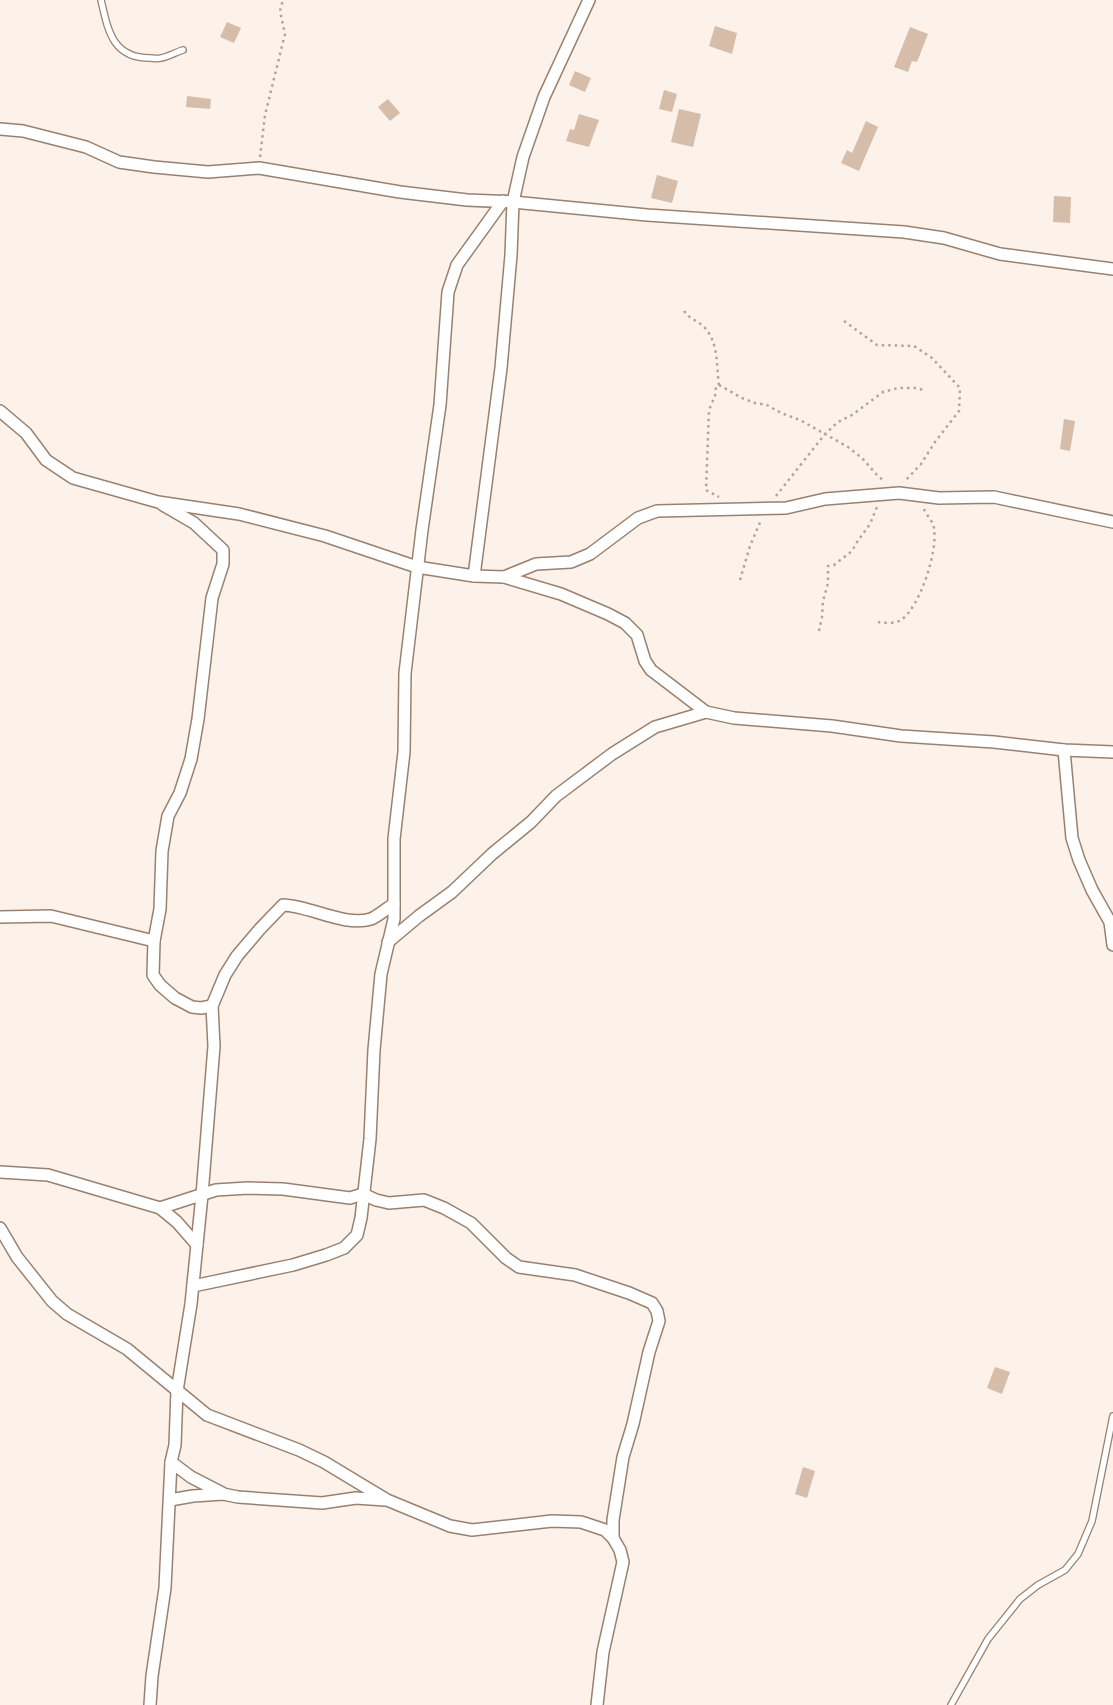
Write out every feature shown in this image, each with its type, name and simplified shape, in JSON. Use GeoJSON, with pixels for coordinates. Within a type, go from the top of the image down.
{"type":"FeatureCollection","features":[{"type":"Feature","properties":{"kind":"street"},"geometry":{"type":"LineString","coordinates":[[580,16],[584,0]]}},
{"type":"Feature","properties":{"kind":"street"},"geometry":{"type":"LineString","coordinates":[[193,1286],[293,1266],[344,1248],[357,1235],[361,1218],[370,1139],[374,1050],[381,974],[394,919],[394,839],[404,752],[405,673],[417,567],[440,405],[448,292],[456,265],[508,201],[544,97],[588,0]]}},
{"type":"Feature","properties":{"kind":"street"},"geometry":{"type":"LineString","coordinates":[[0,130],[23,131],[86,146],[119,162],[154,167],[208,172],[259,168],[400,192],[467,200],[508,201],[647,215],[904,232],[944,238],[1000,254],[1113,269]]}},
{"type":"Feature","properties":{"kind":"street"},"geometry":{"type":"LineString","coordinates":[[474,576],[501,368],[511,255],[508,201]]}},
{"type":"Feature","properties":{"kind":"street"},"geometry":{"type":"LineString","coordinates":[[0,411],[26,433],[46,460],[73,478],[158,502],[239,514],[325,536],[417,567],[474,576],[504,577],[561,594],[608,614],[624,623],[637,635],[645,661],[651,670],[706,712],[734,718],[832,726],[901,736],[994,742],[1064,750],[1113,752]]}},
{"type":"Feature","properties":{"kind":"street"},"geometry":{"type":"LineString","coordinates":[[504,577],[536,564],[572,562],[590,554],[638,518],[657,511],[786,508],[825,499],[899,494],[939,498],[994,497],[1113,522]]}},
{"type":"Feature","properties":{"kind":"street"},"geometry":{"type":"LineString","coordinates":[[158,502],[194,523],[223,550],[223,564],[212,598],[198,718],[191,759],[180,793],[168,816],[162,851],[160,909],[154,941],[153,976],[175,998],[192,1008],[212,1006]]}},
{"type":"Feature","properties":{"kind":"street"},"geometry":{"type":"LineString","coordinates":[[388,942],[452,892],[492,854],[532,822],[556,796],[612,754],[655,728],[706,712]]}},
{"type":"Feature","properties":{"kind":"street"},"geometry":{"type":"LineString","coordinates":[[1064,750],[1072,838],[1092,890],[1110,922],[1113,945]]}},
{"type":"Feature","properties":{"kind":"street"},"geometry":{"type":"LineString","coordinates":[[150,1705],[152,1676],[165,1588],[171,1462],[175,1444],[177,1391],[186,1341],[202,1195],[214,1046],[212,1006],[225,975],[237,956],[283,905],[296,905],[346,920],[371,919],[394,904]]}},
{"type":"Feature","properties":{"kind":"street"},"geometry":{"type":"LineString","coordinates":[[0,917],[52,916],[154,941]]}},
{"type":"Feature","properties":{"kind":"street"},"geometry":{"type":"LineString","coordinates":[[0,1172],[48,1176],[160,1208],[177,1222],[197,1245]]}},
{"type":"Feature","properties":{"kind":"street"},"geometry":{"type":"LineString","coordinates":[[160,1208],[216,1190],[248,1188],[283,1189],[350,1198],[363,1194],[389,1203],[424,1200],[444,1208],[471,1223],[506,1258],[519,1267],[575,1275],[629,1293],[652,1303],[657,1311],[659,1321],[633,1424],[622,1457],[613,1520],[613,1538]]}},
{"type":"Feature","properties":{"kind":"street"},"geometry":{"type":"LineString","coordinates":[[0,1228],[17,1258],[52,1301],[67,1314],[127,1349],[207,1416],[299,1450],[324,1462],[386,1500],[450,1526],[472,1530],[552,1521],[581,1522],[604,1530],[613,1538],[620,1550],[623,1562],[603,1652],[597,1705]]}},
{"type":"Feature","properties":{"kind":"street"},"geometry":{"type":"LineString","coordinates":[[171,1462],[191,1477],[223,1494],[238,1498],[322,1503],[356,1498],[386,1500]]}},
{"type":"Feature","properties":{"kind":"street"},"geometry":{"type":"LineString","coordinates":[[170,1500],[223,1494]]}},
{"type":"Feature","properties":{"kind":"lane"},"geometry":{"type":"LineString","coordinates":[[101,0],[110,32],[123,52],[136,58],[162,58],[183,50]]}},
{"type":"Feature","properties":{"kind":"lane"},"geometry":{"type":"LineString","coordinates":[[951,1705],[988,1639],[1020,1599],[1038,1585],[1065,1570],[1078,1554],[1092,1521],[1113,1416]]}},
{"type":"Feature","properties":{"kind":"path"},"geometry":{"type":"LineString","coordinates":[[259,168],[265,116],[285,34],[280,10],[283,0]]}},
{"type":"Feature","properties":{"kind":"path"},"geometry":{"type":"LineString","coordinates":[[684,311],[687,316],[704,326],[712,337],[716,351],[718,385],[709,410],[706,490],[722,498]]}},
{"type":"Feature","properties":{"kind":"path"},"geometry":{"type":"LineString","coordinates":[[819,631],[823,601],[828,583],[828,566],[834,565],[852,552],[870,524],[882,498],[890,494],[921,464],[959,411],[960,388],[932,358],[914,346],[877,345],[844,321]]}},
{"type":"Feature","properties":{"kind":"path"},"geometry":{"type":"LineString","coordinates":[[740,580],[750,546],[767,508],[825,434],[838,422],[852,415],[883,392],[898,388],[917,388],[923,390]]}},
{"type":"Feature","properties":{"kind":"building"},"geometry":{"type":"Polygon","coordinates":[[[227,22],[241,28],[234,43],[220,37],[227,22]]]}},
{"type":"Feature","properties":{"kind":"building"},"geometry":{"type":"Polygon","coordinates":[[[715,26],[737,33],[732,54],[709,46],[715,26]]]}},
{"type":"Feature","properties":{"kind":"building"},"geometry":{"type":"Polygon","coordinates":[[[910,27],[928,34],[917,62],[912,61],[908,72],[894,67],[910,27]]]}},
{"type":"Feature","properties":{"kind":"building"},"geometry":{"type":"Polygon","coordinates":[[[575,71],[591,78],[585,92],[569,85],[575,71]]]}},
{"type":"Feature","properties":{"kind":"building"},"geometry":{"type":"Polygon","coordinates":[[[664,90],[677,94],[672,112],[659,109],[664,90]]]}},
{"type":"Feature","properties":{"kind":"building"},"geometry":{"type":"Polygon","coordinates":[[[187,96],[211,99],[210,109],[186,107],[187,96]]]}},
{"type":"Feature","properties":{"kind":"building"},"geometry":{"type":"Polygon","coordinates":[[[388,99],[400,113],[390,121],[378,107],[388,99]]]}},
{"type":"Feature","properties":{"kind":"building"},"geometry":{"type":"Polygon","coordinates":[[[679,109],[701,114],[693,147],[671,142],[679,109]]]}},
{"type":"Feature","properties":{"kind":"building"},"geometry":{"type":"Polygon","coordinates":[[[579,114],[599,120],[589,147],[566,141],[570,129],[574,130],[579,114]]]}},
{"type":"Feature","properties":{"kind":"building"},"geometry":{"type":"Polygon","coordinates":[[[866,121],[878,127],[859,171],[841,163],[847,150],[852,153],[866,121]]]}},
{"type":"Feature","properties":{"kind":"building"},"geometry":{"type":"Polygon","coordinates":[[[657,175],[678,181],[672,203],[651,198],[657,175]]]}},
{"type":"Feature","properties":{"kind":"building"},"geometry":{"type":"Polygon","coordinates":[[[1054,196],[1071,197],[1070,223],[1053,222],[1054,196]]]}},
{"type":"Feature","properties":{"kind":"building"},"geometry":{"type":"Polygon","coordinates":[[[1064,419],[1075,421],[1070,451],[1060,449],[1064,419]]]}},
{"type":"Feature","properties":{"kind":"building"},"geometry":{"type":"Polygon","coordinates":[[[995,1367],[1010,1372],[1002,1394],[987,1388],[995,1367]]]}},
{"type":"Feature","properties":{"kind":"building"},"geometry":{"type":"Polygon","coordinates":[[[803,1467],[815,1471],[807,1498],[795,1494],[803,1467]]]}}]}
